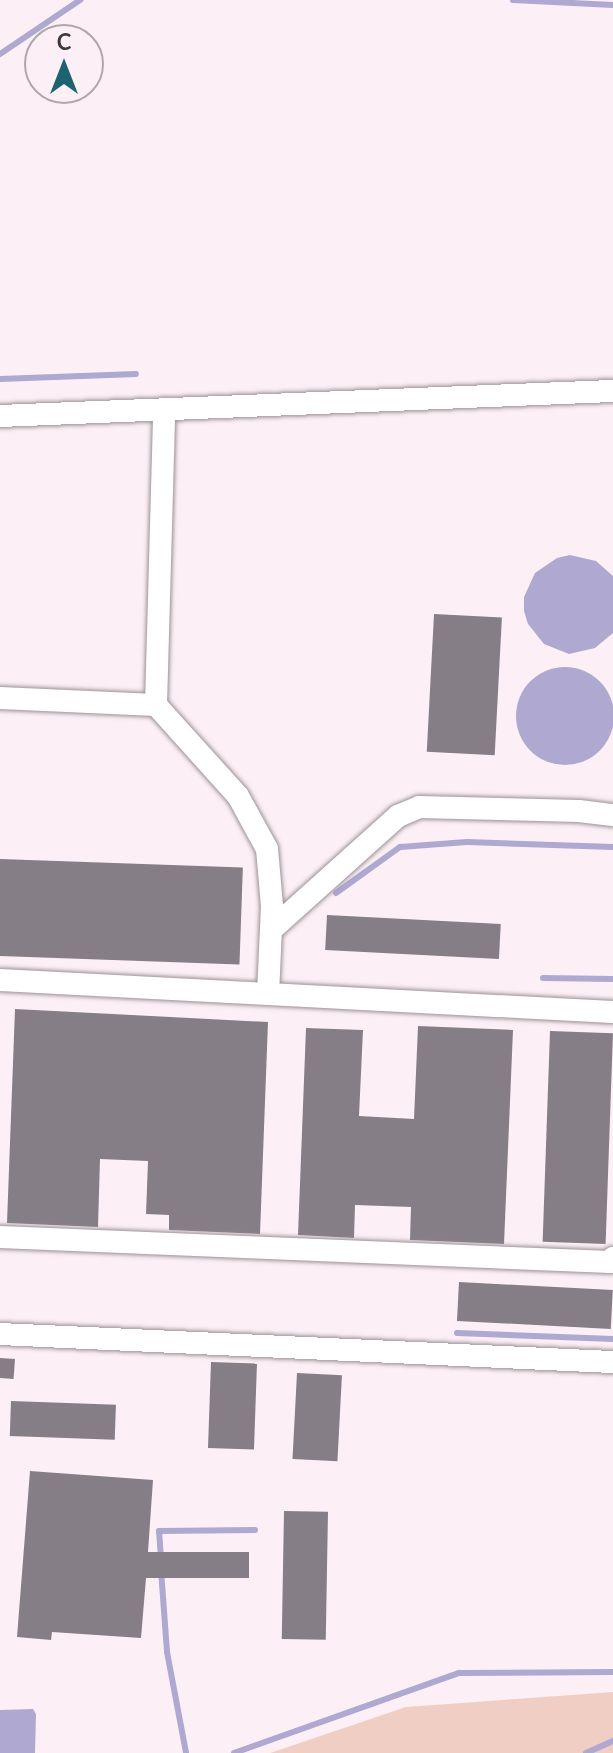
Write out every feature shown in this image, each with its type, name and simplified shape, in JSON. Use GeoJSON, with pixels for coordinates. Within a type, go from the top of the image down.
{"type":"FeatureCollection","features":[{"type":"Feature","properties":{"kind":"lane"},"geometry":{"type":"LineString","coordinates":[[0,416],[613,391]]}},
{"type":"Feature","properties":{"kind":"lane"},"geometry":{"type":"LineString","coordinates":[[164,411],[156,705],[238,796],[267,849],[271,930],[268,994]]}},
{"type":"Feature","properties":{"kind":"lane"},"geometry":{"type":"LineString","coordinates":[[0,698],[156,705]]}},
{"type":"Feature","properties":{"kind":"lane"},"geometry":{"type":"LineString","coordinates":[[271,930],[398,816],[419,807],[579,811],[613,815]]}},
{"type":"Feature","properties":{"kind":"lane"},"geometry":{"type":"LineString","coordinates":[[0,980],[613,1012]]}},
{"type":"Feature","properties":{"kind":"lane"},"geometry":{"type":"LineString","coordinates":[[0,1237],[610,1262],[613,1258]]}},
{"type":"Feature","properties":{"kind":"lane"},"geometry":{"type":"LineString","coordinates":[[0,1334],[613,1362]]}},
{"type":"Feature","properties":{"kind":"shaded area"},"geometry":{"type":"Polygon","coordinates":[[[570,555],[596,561],[613,576],[613,633],[595,648],[569,654],[544,644],[528,624],[524,597],[535,573],[557,558],[570,555]]]}},
{"type":"Feature","properties":{"kind":"shaded area"},"geometry":{"type":"Polygon","coordinates":[[[565,667],[584,671],[600,681],[610,697],[614,716],[610,735],[600,751],[584,761],[565,765],[546,761],[530,751],[520,735],[516,716],[520,697],[530,681],[546,671],[565,667]]]}},
{"type":"Feature","properties":{"kind":"shaded area"},"geometry":{"type":"Polygon","coordinates":[[[613,1692],[613,1753],[270,1753],[406,1707],[613,1692]]]}},
{"type":"Feature","properties":{"kind":"shaded area"},"geometry":{"type":"Polygon","coordinates":[[[33,1709],[36,1714],[35,1753],[0,1753],[0,1710],[33,1709]]]}},
{"type":"Feature","properties":{"kind":"building"},"geometry":{"type":"Polygon","coordinates":[[[434,614],[502,618],[495,755],[427,752],[434,614]]]}},
{"type":"Feature","properties":{"kind":"building"},"geometry":{"type":"Polygon","coordinates":[[[0,859],[243,867],[239,964],[0,956],[0,859]]]}},
{"type":"Feature","properties":{"kind":"building"},"geometry":{"type":"Polygon","coordinates":[[[327,915],[501,924],[499,959],[325,950],[327,915]]]}},
{"type":"Feature","properties":{"kind":"building"},"geometry":{"type":"Polygon","coordinates":[[[15,1009],[268,1022],[260,1234],[169,1230],[169,1215],[146,1214],[148,1161],[100,1159],[98,1227],[7,1223],[15,1009]]]}},
{"type":"Feature","properties":{"kind":"building"},"geometry":{"type":"Polygon","coordinates":[[[418,1026],[513,1030],[504,1244],[410,1240],[411,1207],[355,1205],[354,1238],[298,1235],[306,1028],[363,1030],[359,1116],[414,1119],[418,1026]]]}},
{"type":"Feature","properties":{"kind":"building"},"geometry":{"type":"Polygon","coordinates":[[[550,1031],[613,1033],[606,1244],[543,1242],[550,1031]]]}},
{"type":"Feature","properties":{"kind":"building"},"geometry":{"type":"Polygon","coordinates":[[[459,1282],[613,1290],[611,1329],[457,1321],[459,1282]]]}},
{"type":"Feature","properties":{"kind":"building"},"geometry":{"type":"Polygon","coordinates":[[[0,1358],[15,1359],[14,1379],[0,1378],[0,1358]]]}},
{"type":"Feature","properties":{"kind":"building"},"geometry":{"type":"Polygon","coordinates":[[[211,1362],[257,1364],[254,1450],[208,1448],[211,1362]]]}},
{"type":"Feature","properties":{"kind":"building"},"geometry":{"type":"Polygon","coordinates":[[[297,1373],[342,1375],[337,1461],[292,1459],[297,1373]]]}},
{"type":"Feature","properties":{"kind":"building"},"geometry":{"type":"Polygon","coordinates":[[[11,1401],[116,1405],[115,1440],[10,1436],[11,1401]]]}},
{"type":"Feature","properties":{"kind":"building"},"geometry":{"type":"Polygon","coordinates":[[[30,1471],[153,1480],[148,1552],[249,1552],[249,1578],[146,1578],[141,1638],[52,1632],[51,1640],[17,1637],[30,1471]]]}},
{"type":"Feature","properties":{"kind":"building"},"geometry":{"type":"Polygon","coordinates":[[[284,1511],[328,1512],[326,1640],[282,1639],[284,1511]]]}},
{"type":"Feature","properties":{"kind":"waterway"},"geometry":{"type":"LineString","coordinates":[[0,54],[80,0]]}},
{"type":"Feature","properties":{"kind":"waterway"},"geometry":{"type":"LineString","coordinates":[[513,0],[613,5]]}},
{"type":"Feature","properties":{"kind":"waterway"},"geometry":{"type":"LineString","coordinates":[[0,379],[136,374]]}},
{"type":"Feature","properties":{"kind":"waterway"},"geometry":{"type":"LineString","coordinates":[[336,893],[400,847],[467,842],[613,847]]}},
{"type":"Feature","properties":{"kind":"waterway"},"geometry":{"type":"LineString","coordinates":[[543,978],[613,979]]}},
{"type":"Feature","properties":{"kind":"waterway"},"geometry":{"type":"LineString","coordinates":[[457,1333],[613,1339]]}},
{"type":"Feature","properties":{"kind":"waterway"},"geometry":{"type":"LineString","coordinates":[[161,1559],[159,1531],[255,1530]]}},
{"type":"Feature","properties":{"kind":"waterway"},"geometry":{"type":"LineString","coordinates":[[161,1570],[167,1652],[186,1753]]}},
{"type":"Feature","properties":{"kind":"waterway"},"geometry":{"type":"LineString","coordinates":[[234,1753],[459,1673],[613,1672]]}},
{"type":"Feature","properties":{"kind":"waterway"},"geometry":{"type":"LineString","coordinates":[[586,1753],[613,1741]]}}]}
